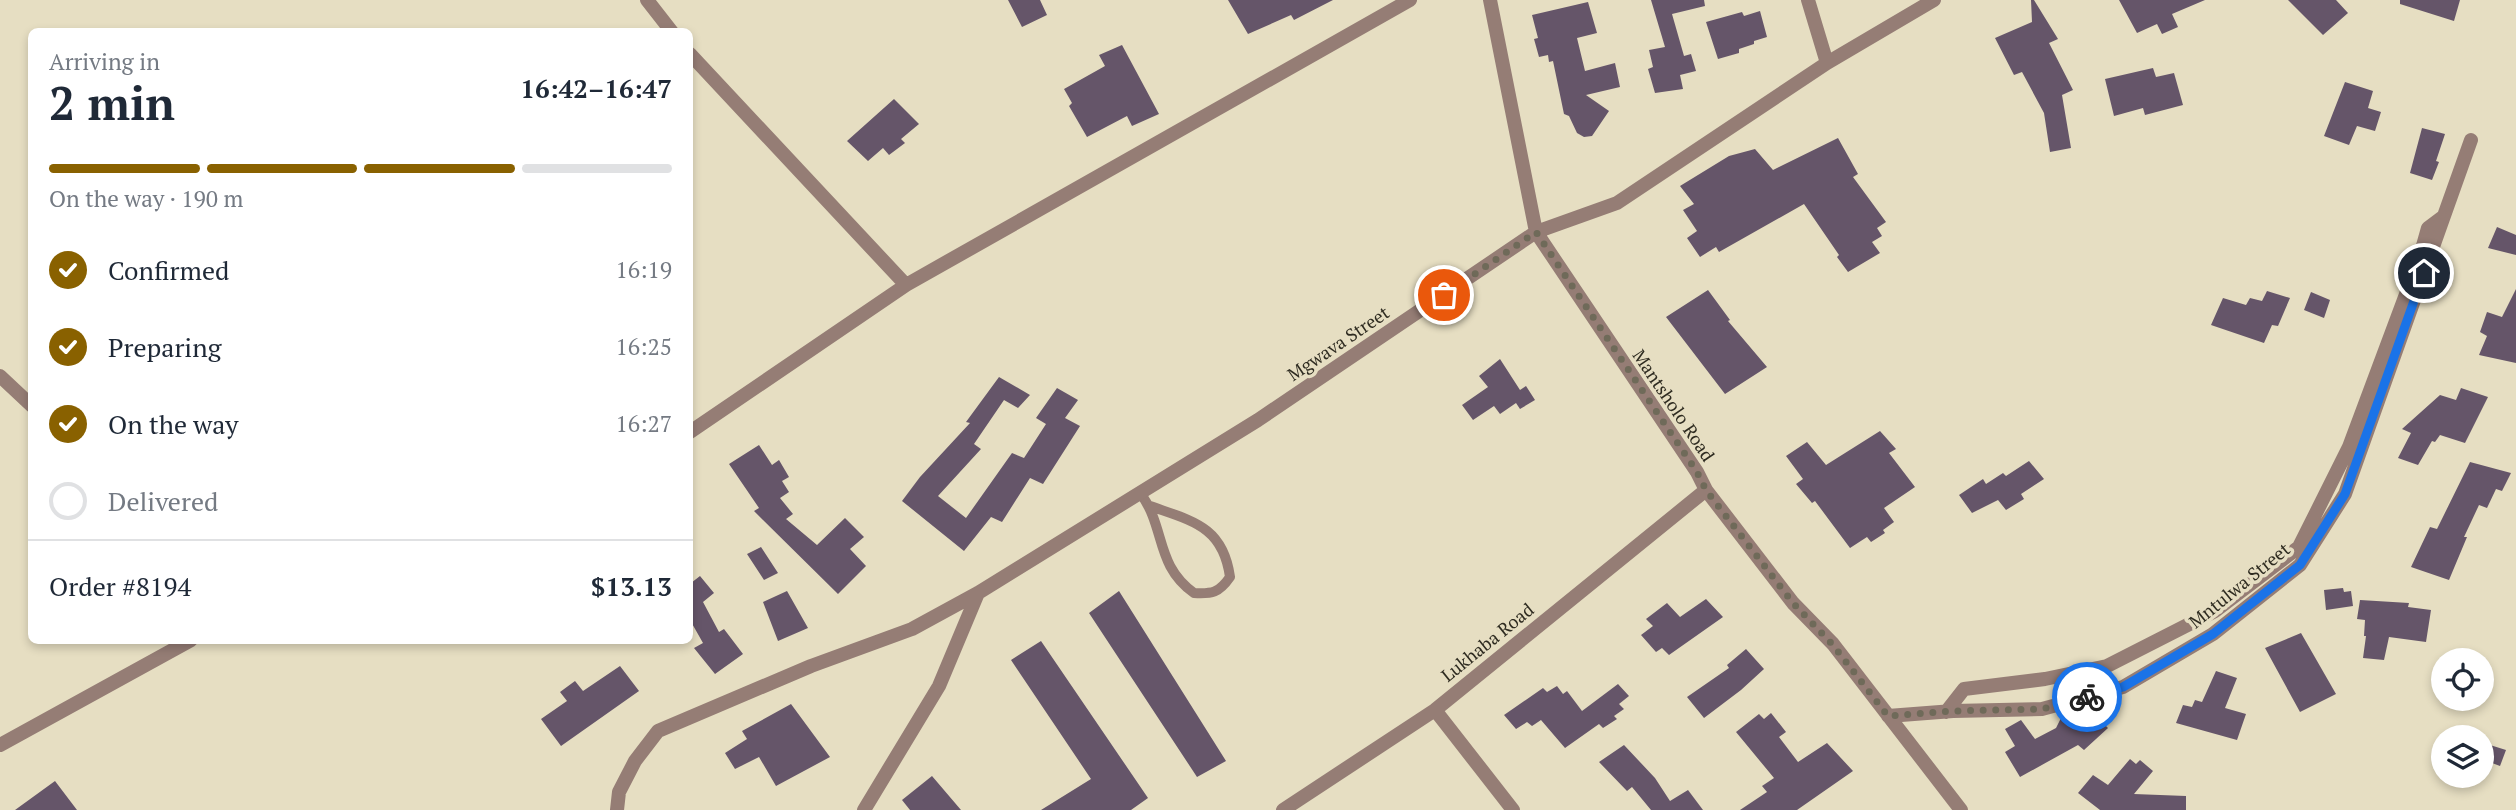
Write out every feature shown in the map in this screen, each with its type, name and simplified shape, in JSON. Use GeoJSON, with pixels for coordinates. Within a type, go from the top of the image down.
{"type":"FeatureCollection","features":[{"type":"Feature","properties":{"kind":"street"},"geometry":{"type":"LineString","coordinates":[[647,0],[669,28]]}},
{"type":"Feature","properties":{"kind":"street"},"geometry":{"type":"LineString","coordinates":[[693,430],[906,285],[1410,0]]}},
{"type":"Feature","properties":{"kind":"street","name":"Mantsholo Road"},"geometry":{"type":"LineString","coordinates":[[1489,0],[1536,232],[1697,472],[1706,490],[1793,603],[1833,645],[1961,810]]}},
{"type":"Feature","properties":{"kind":"street"},"geometry":{"type":"LineString","coordinates":[[1808,0],[1827,63]]}},
{"type":"Feature","properties":{"kind":"street","name":"Mgwava Street"},"geometry":{"type":"LineString","coordinates":[[617,810],[620,792],[635,761],[658,731],[811,666],[912,629],[1145,500],[1536,232],[1617,203],[1827,63],[1934,0]]}},
{"type":"Feature","properties":{"kind":"street"},"geometry":{"type":"LineString","coordinates":[[695,72],[906,285]]}},
{"type":"Feature","properties":{"kind":"street","name":"Mntulwa Street"},"geometry":{"type":"LineString","coordinates":[[1888,716],[2042,709],[2123,687],[2213,634],[2300,565],[2345,494],[2444,216],[2457,161],[2472,140]]}},
{"type":"Feature","properties":{"kind":"street"},"geometry":{"type":"LineString","coordinates":[[1946,712],[1964,689],[2045,679],[2107,666],[2215,611],[2299,547],[2349,447],[2417,266],[2428,228],[2444,216]]}},
{"type":"Feature","properties":{"kind":"street"},"geometry":{"type":"LineString","coordinates":[[0,376],[28,402]]}},
{"type":"Feature","properties":{"kind":"street","name":"Lukhaba Road"},"geometry":{"type":"LineString","coordinates":[[1283,810],[1434,709],[1706,490]]}},
{"type":"Feature","properties":{"kind":"street"},"geometry":{"type":"LineString","coordinates":[[864,810],[939,686],[978,593]]}},
{"type":"Feature","properties":{"kind":"street"},"geometry":{"type":"LineString","coordinates":[[0,745],[184,644]]}},
{"type":"Feature","properties":{"kind":"street"},"geometry":{"type":"LineString","coordinates":[[1434,709],[1513,810]]}},
{"type":"Feature","properties":{"kind":"lane"},"geometry":{"type":"LineString","coordinates":[[1145,500],[1199,523],[1211,533],[1228,562],[1230,578],[1223,587],[1214,594],[1194,593],[1173,575],[1145,500]]}},
{"type":"Feature","properties":{"kind":"building"},"geometry":{"type":"Polygon","coordinates":[[[1008,0],[1040,0],[1047,15],[1022,27],[1008,0]]]}},
{"type":"Feature","properties":{"kind":"building"},"geometry":{"type":"Polygon","coordinates":[[[1228,0],[1333,0],[1294,20],[1291,15],[1248,34],[1228,0]]]}},
{"type":"Feature","properties":{"kind":"building"},"geometry":{"type":"Polygon","coordinates":[[[1651,0],[1704,0],[1705,6],[1672,14],[1684,56],[1691,54],[1696,71],[1680,75],[1683,89],[1655,93],[1648,69],[1653,67],[1649,50],[1665,47],[1651,0]]]}},
{"type":"Feature","properties":{"kind":"building"},"geometry":{"type":"Polygon","coordinates":[[[2031,0],[2034,0],[2058,39],[2049,43],[2073,90],[2062,95],[2071,148],[2050,152],[2044,113],[2022,72],[2014,75],[1995,38],[2032,22],[2031,0]]]}},
{"type":"Feature","properties":{"kind":"building"},"geometry":{"type":"Polygon","coordinates":[[[2119,0],[2205,0],[2172,14],[2178,27],[2162,34],[2157,24],[2137,33],[2119,0]]]}},
{"type":"Feature","properties":{"kind":"building"},"geometry":{"type":"Polygon","coordinates":[[[2288,0],[2336,0],[2348,13],[2323,35],[2288,0]]]}},
{"type":"Feature","properties":{"kind":"building"},"geometry":{"type":"Polygon","coordinates":[[[2400,0],[2460,0],[2454,21],[2400,4],[2400,0]]]}},
{"type":"Feature","properties":{"kind":"building"},"geometry":{"type":"Polygon","coordinates":[[[1588,2],[1597,33],[1577,38],[1585,71],[1615,63],[1620,87],[1586,95],[1609,111],[1592,136],[1584,137],[1577,133],[1569,116],[1564,114],[1553,61],[1549,62],[1548,55],[1539,57],[1534,39],[1538,38],[1532,15],[1588,2]]]}},
{"type":"Feature","properties":{"kind":"building"},"geometry":{"type":"Polygon","coordinates":[[[1760,11],[1767,37],[1739,49],[1739,53],[1718,59],[1706,22],[1742,12],[1744,16],[1760,11]]]}},
{"type":"Feature","properties":{"kind":"building"},"geometry":{"type":"Polygon","coordinates":[[[1122,45],[1159,114],[1132,126],[1127,116],[1087,137],[1069,106],[1072,103],[1064,89],[1105,66],[1099,55],[1122,45]]]}},
{"type":"Feature","properties":{"kind":"building"},"geometry":{"type":"Polygon","coordinates":[[[2153,68],[2156,77],[2174,73],[2183,105],[2145,115],[2143,108],[2114,116],[2105,79],[2153,68]]]}},
{"type":"Feature","properties":{"kind":"building"},"geometry":{"type":"Polygon","coordinates":[[[2345,82],[2373,91],[2368,108],[2381,112],[2375,131],[2357,126],[2349,145],[2324,136],[2345,82]]]}},
{"type":"Feature","properties":{"kind":"building"},"geometry":{"type":"Polygon","coordinates":[[[894,99],[919,124],[901,139],[905,143],[889,155],[883,148],[868,161],[847,141],[894,99]]]}},
{"type":"Feature","properties":{"kind":"building"},"geometry":{"type":"Polygon","coordinates":[[[2422,128],[2445,134],[2432,180],[2410,173],[2422,128]]]}},
{"type":"Feature","properties":{"kind":"building"},"geometry":{"type":"Polygon","coordinates":[[[1838,138],[1858,174],[1853,177],[1886,222],[1877,228],[1882,236],[1872,242],[1880,253],[1848,272],[1804,204],[1719,252],[1716,247],[1700,257],[1687,238],[1697,231],[1683,210],[1694,204],[1680,186],[1729,156],[1755,149],[1773,170],[1838,138]]]}},
{"type":"Feature","properties":{"kind":"building"},"geometry":{"type":"Polygon","coordinates":[[[2497,227],[2516,235],[2516,255],[2488,248],[2497,227]]]}},
{"type":"Feature","properties":{"kind":"building"},"geometry":{"type":"Polygon","coordinates":[[[2516,289],[2516,363],[2479,355],[2487,336],[2480,332],[2487,312],[2502,317],[2516,289]]]}},
{"type":"Feature","properties":{"kind":"building"},"geometry":{"type":"Polygon","coordinates":[[[1708,290],[1730,320],[1728,321],[1767,367],[1725,394],[1666,317],[1708,290]]]}},
{"type":"Feature","properties":{"kind":"building"},"geometry":{"type":"Polygon","coordinates":[[[2267,291],[2290,298],[2278,326],[2272,325],[2264,343],[2211,325],[2223,298],[2246,305],[2250,298],[2262,301],[2267,291]]]}},
{"type":"Feature","properties":{"kind":"building"},"geometry":{"type":"Polygon","coordinates":[[[2311,292],[2330,300],[2324,318],[2304,310],[2311,292]]]}},
{"type":"Feature","properties":{"kind":"building"},"geometry":{"type":"Polygon","coordinates":[[[1500,359],[1520,390],[1526,386],[1535,400],[1520,409],[1516,403],[1500,414],[1494,406],[1473,420],[1462,405],[1488,387],[1479,376],[1500,359]]]}},
{"type":"Feature","properties":{"kind":"building"},"geometry":{"type":"Polygon","coordinates":[[[999,377],[1030,395],[1018,408],[1004,400],[974,444],[981,449],[938,496],[966,518],[1012,453],[1024,458],[1046,424],[1036,418],[1057,388],[1078,400],[1065,418],[1080,426],[1043,484],[1030,478],[1002,522],[991,517],[964,551],[902,501],[920,477],[970,423],[966,422],[999,377]]]}},
{"type":"Feature","properties":{"kind":"building"},"geometry":{"type":"Polygon","coordinates":[[[2461,388],[2488,397],[2465,443],[2440,435],[2435,442],[2432,441],[2418,465],[2398,458],[2411,433],[2402,429],[2440,395],[2456,400],[2461,388]]]}},
{"type":"Feature","properties":{"kind":"building"},"geometry":{"type":"Polygon","coordinates":[[[1880,431],[1896,449],[1889,453],[1915,487],[1884,508],[1894,522],[1883,530],[1885,533],[1871,542],[1867,537],[1850,548],[1815,501],[1812,503],[1796,484],[1803,479],[1786,456],[1807,442],[1826,465],[1880,431]]]}},
{"type":"Feature","properties":{"kind":"building"},"geometry":{"type":"Polygon","coordinates":[[[759,445],[772,465],[779,460],[789,477],[782,481],[789,492],[780,498],[793,514],[786,519],[817,545],[845,518],[864,537],[850,549],[866,566],[838,594],[754,511],[759,508],[729,464],[759,445]]]}},
{"type":"Feature","properties":{"kind":"building"},"geometry":{"type":"Polygon","coordinates":[[[2029,461],[2044,479],[2021,494],[2024,499],[2006,510],[1998,500],[1972,513],[1959,495],[1983,479],[1986,484],[2003,473],[2006,476],[2029,461]]]}},
{"type":"Feature","properties":{"kind":"building"},"geometry":{"type":"Polygon","coordinates":[[[2470,462],[2511,473],[2502,491],[2496,489],[2487,508],[2479,505],[2449,580],[2411,567],[2430,527],[2437,529],[2470,462]]]}},
{"type":"Feature","properties":{"kind":"building"},"geometry":{"type":"Polygon","coordinates":[[[761,547],[778,573],[764,580],[747,554],[761,547]]]}},
{"type":"Feature","properties":{"kind":"building"},"geometry":{"type":"Polygon","coordinates":[[[700,576],[714,593],[703,602],[719,632],[724,629],[743,654],[715,674],[694,648],[703,643],[693,625],[693,581],[700,576]]]}},
{"type":"Feature","properties":{"kind":"building"},"geometry":{"type":"Polygon","coordinates":[[[2343,588],[2344,592],[2351,591],[2353,606],[2326,610],[2324,590],[2343,588]]]}},
{"type":"Feature","properties":{"kind":"building"},"geometry":{"type":"Polygon","coordinates":[[[787,591],[808,628],[778,641],[763,602],[787,591]]]}},
{"type":"Feature","properties":{"kind":"building"},"geometry":{"type":"Polygon","coordinates":[[[1119,591],[1226,761],[1197,777],[1089,613],[1119,591]]]}},
{"type":"Feature","properties":{"kind":"building"},"geometry":{"type":"Polygon","coordinates":[[[1706,599],[1723,617],[1669,655],[1662,648],[1656,652],[1641,635],[1653,626],[1646,619],[1667,603],[1680,617],[1706,599]]]}},
{"type":"Feature","properties":{"kind":"building"},"geometry":{"type":"Polygon","coordinates":[[[2360,600],[2409,603],[2408,607],[2431,610],[2426,642],[2389,637],[2384,660],[2363,658],[2366,636],[2365,620],[2357,619],[2360,600]]]}},
{"type":"Feature","properties":{"kind":"building"},"geometry":{"type":"Polygon","coordinates":[[[2301,633],[2336,694],[2300,712],[2265,648],[2301,633]]]}},
{"type":"Feature","properties":{"kind":"building"},"geometry":{"type":"Polygon","coordinates":[[[1041,641],[1148,798],[1131,810],[1041,810],[1091,779],[1011,660],[1041,641]]]}},
{"type":"Feature","properties":{"kind":"building"},"geometry":{"type":"Polygon","coordinates":[[[1746,649],[1764,669],[1704,718],[1687,697],[1729,668],[1727,665],[1746,649]]]}},
{"type":"Feature","properties":{"kind":"building"},"geometry":{"type":"Polygon","coordinates":[[[620,666],[639,691],[561,746],[541,719],[567,701],[560,692],[575,681],[583,691],[620,666]]]}},
{"type":"Feature","properties":{"kind":"building"},"geometry":{"type":"Polygon","coordinates":[[[2216,671],[2237,678],[2225,708],[2246,714],[2237,740],[2176,723],[2183,705],[2192,707],[2195,700],[2202,702],[2216,671]]]}},
{"type":"Feature","properties":{"kind":"building"},"geometry":{"type":"Polygon","coordinates":[[[1618,684],[1629,696],[1619,704],[1624,709],[1614,716],[1617,719],[1603,728],[1599,724],[1565,748],[1541,720],[1532,726],[1527,722],[1516,729],[1504,715],[1543,688],[1547,692],[1557,686],[1563,694],[1567,691],[1582,711],[1618,684]]]}},
{"type":"Feature","properties":{"kind":"building"},"geometry":{"type":"Polygon","coordinates":[[[791,704],[830,757],[776,786],[759,757],[735,769],[725,753],[747,739],[742,731],[791,704]]]}},
{"type":"Feature","properties":{"kind":"building"},"geometry":{"type":"Polygon","coordinates":[[[1771,713],[1786,732],[1779,737],[1798,762],[1827,743],[1853,771],[1797,810],[1740,810],[1767,792],[1762,786],[1774,778],[1736,732],[1759,714],[1764,719],[1771,713]]]}},
{"type":"Feature","properties":{"kind":"building"},"geometry":{"type":"Polygon","coordinates":[[[2077,714],[2096,716],[2108,728],[2084,750],[2078,745],[2020,777],[2005,752],[2015,746],[2005,729],[2021,720],[2035,739],[2056,728],[2061,718],[2077,720],[2077,714]]]}},
{"type":"Feature","properties":{"kind":"building"},"geometry":{"type":"Polygon","coordinates":[[[1624,745],[1655,778],[1670,801],[1688,790],[1703,810],[1651,810],[1632,787],[1627,791],[1599,762],[1624,745]]]}},
{"type":"Feature","properties":{"kind":"building"},"geometry":{"type":"Polygon","coordinates":[[[2494,746],[2506,750],[2500,766],[2494,764],[2494,746]]]}},
{"type":"Feature","properties":{"kind":"building"},"geometry":{"type":"Polygon","coordinates":[[[2130,759],[2136,764],[2140,760],[2153,771],[2134,794],[2186,796],[2186,810],[2100,810],[2078,793],[2093,775],[2108,785],[2130,759]]]}},
{"type":"Feature","properties":{"kind":"building"},"geometry":{"type":"Polygon","coordinates":[[[932,776],[961,810],[910,810],[902,800],[932,776]]]}},
{"type":"Feature","properties":{"kind":"building"},"geometry":{"type":"Polygon","coordinates":[[[55,781],[77,810],[15,810],[55,781]]]}},
{"type":"Feature","properties":{"kind":"way so far"},"geometry":{"type":"LineString","coordinates":[[1444,295],[1536,232],[1697,472],[1706,490],[1793,603],[1833,645],[1888,716],[2042,709],[2087,697]]}},
{"type":"Feature","properties":{"kind":"route"},"geometry":{"type":"LineString","coordinates":[[2087,697],[2123,687],[2213,634],[2300,565],[2345,494],[2424,273]]}}]}
